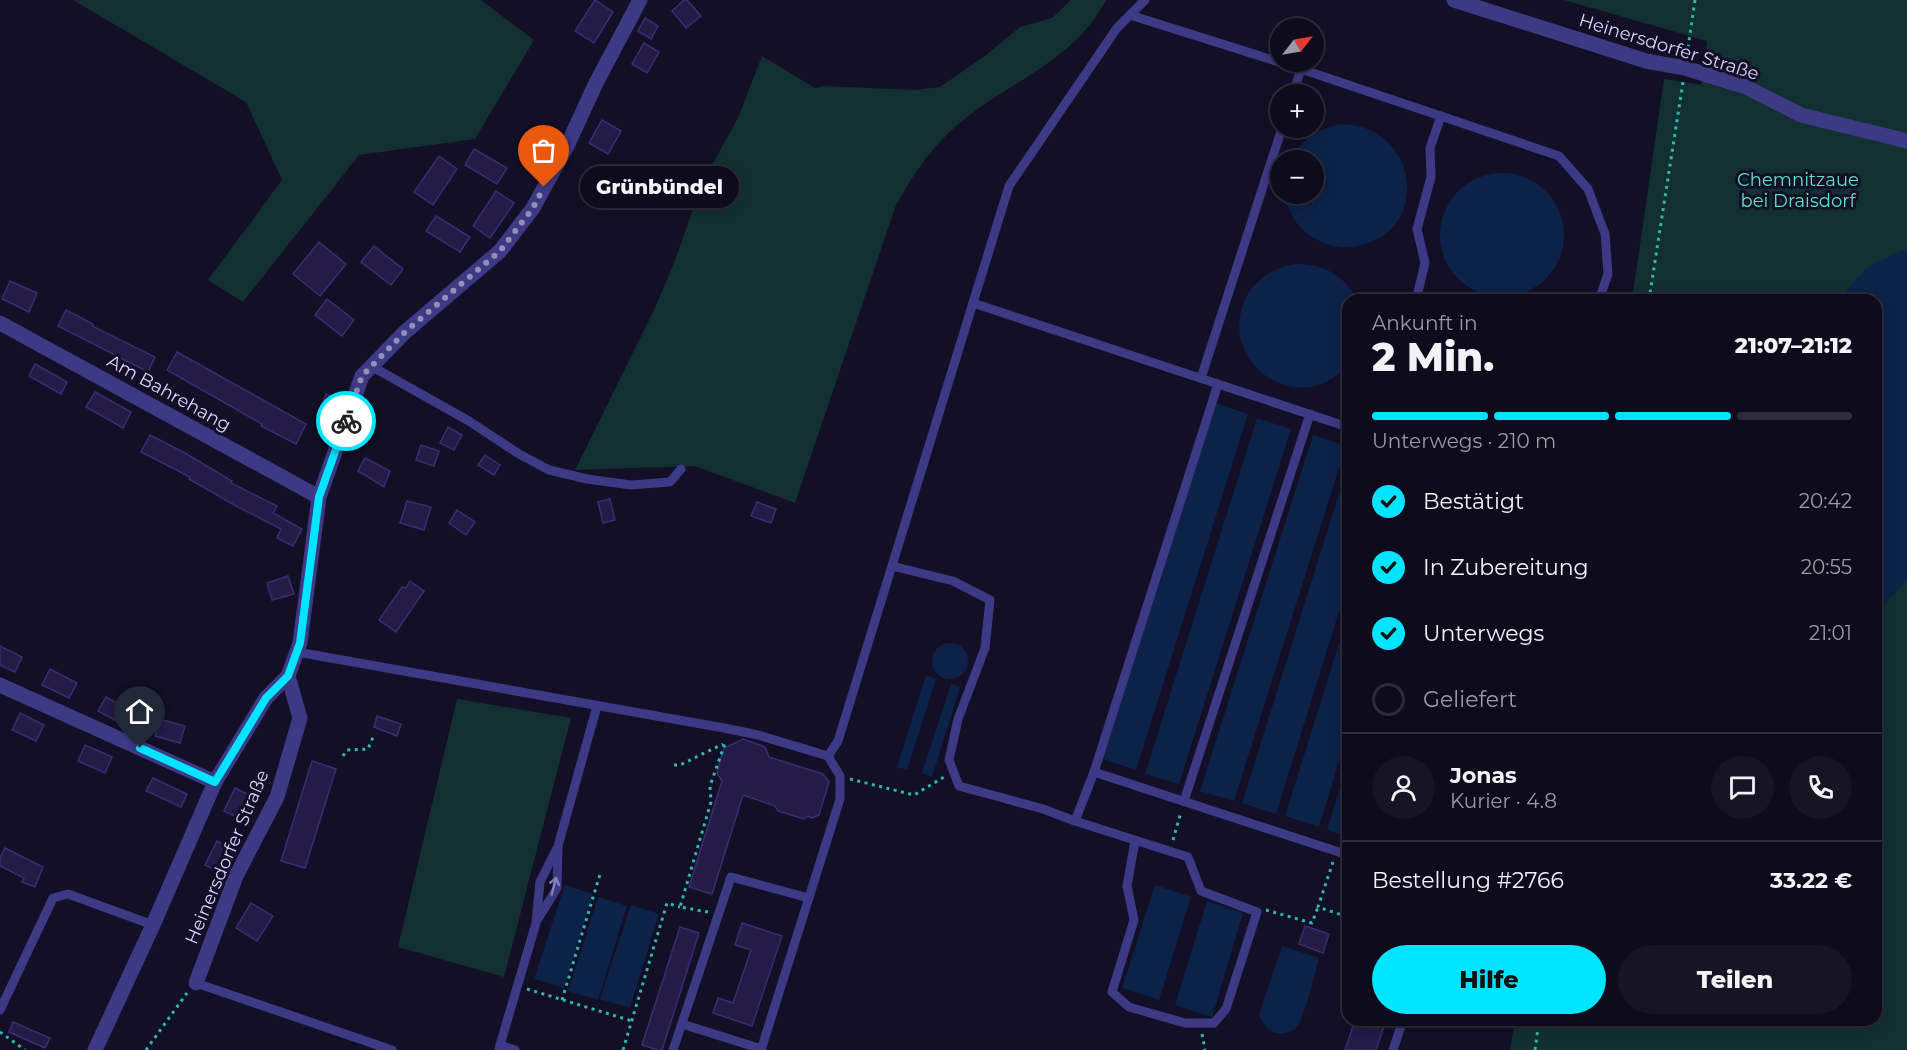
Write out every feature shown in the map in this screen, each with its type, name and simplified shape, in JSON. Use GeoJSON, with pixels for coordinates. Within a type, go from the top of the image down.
{"type":"FeatureCollection","features":[{"type":"Feature","properties":{"kind":"street","name":"Heinersdorfer Straße"},"geometry":{"type":"LineString","coordinates":[[95,1050],[153,925],[215,782],[266,698],[288,676],[300,643],[319,497],[362,376],[405,332],[500,251],[533,208],[567,146],[596,83],[640,0]]}},
{"type":"Feature","properties":{"kind":"street","name":"Heinersdorfer Straße"},"geometry":{"type":"LineString","coordinates":[[1454,0],[1646,61],[1685,68],[1746,87],[1801,115],[1907,141]]}},
{"type":"Feature","properties":{"kind":"street","name":"Am Bahrehang"},"geometry":{"type":"LineString","coordinates":[[0,323],[319,497]]}},
{"type":"Feature","properties":{"kind":"street","name":"Heinersdorfer Straße"},"geometry":{"type":"LineString","coordinates":[[196,983],[236,876],[277,797],[300,718],[288,676]]}},
{"type":"Feature","properties":{"kind":"street"},"geometry":{"type":"LineString","coordinates":[[0,685],[215,782]]}},
{"type":"Feature","properties":{"kind":"lane"},"geometry":{"type":"LineString","coordinates":[[828,756],[838,741],[1009,186],[1117,28],[1145,0]]}},
{"type":"Feature","properties":{"kind":"lane"},"geometry":{"type":"LineString","coordinates":[[1130,15],[1270,59]]}},
{"type":"Feature","properties":{"kind":"lane"},"geometry":{"type":"LineString","coordinates":[[1311,72],[1559,156],[1587,189],[1605,234],[1608,274],[1601,294]]}},
{"type":"Feature","properties":{"kind":"lane"},"geometry":{"type":"LineString","coordinates":[[1417,294],[1425,263],[1417,229],[1431,177],[1430,148],[1441,116]]}},
{"type":"Feature","properties":{"kind":"lane"},"geometry":{"type":"LineString","coordinates":[[1201,378],[1279,138]]}},
{"type":"Feature","properties":{"kind":"lane"},"geometry":{"type":"LineString","coordinates":[[973,303],[1342,425]]}},
{"type":"Feature","properties":{"kind":"lane"},"geometry":{"type":"LineString","coordinates":[[371,366],[469,421],[519,454],[549,470],[587,479],[631,485],[670,482],[681,469]]}},
{"type":"Feature","properties":{"kind":"lane"},"geometry":{"type":"LineString","coordinates":[[1075,821],[1094,772],[1218,384]]}},
{"type":"Feature","properties":{"kind":"lane"},"geometry":{"type":"LineString","coordinates":[[1184,801],[1310,414]]}},
{"type":"Feature","properties":{"kind":"lane"},"geometry":{"type":"LineString","coordinates":[[892,566],[953,581],[990,600],[985,648],[958,719],[949,760],[958,786],[1043,809],[1188,857],[1201,891],[1257,912],[1226,1009],[1214,1023],[1185,1023],[1129,1007],[1112,992],[1134,920],[1127,886],[1135,841]]}},
{"type":"Feature","properties":{"kind":"lane"},"geometry":{"type":"LineString","coordinates":[[297,652],[746,732],[828,756],[840,776],[840,799],[761,1049],[682,1024]]}},
{"type":"Feature","properties":{"kind":"lane"},"geometry":{"type":"LineString","coordinates":[[515,1050],[500,1048],[536,923],[540,882],[558,846],[597,706]]}},
{"type":"Feature","properties":{"kind":"lane"},"geometry":{"type":"LineString","coordinates":[[1094,772],[1342,853]]}},
{"type":"Feature","properties":{"kind":"lane"},"geometry":{"type":"LineString","coordinates":[[536,923],[557,888],[558,846]]}},
{"type":"Feature","properties":{"kind":"lane"},"geometry":{"type":"LineString","coordinates":[[674,1050],[731,877],[809,898]]}},
{"type":"Feature","properties":{"kind":"lane"},"geometry":{"type":"LineString","coordinates":[[0,1010],[53,898],[68,894],[153,925]]}},
{"type":"Feature","properties":{"kind":"lane"},"geometry":{"type":"LineString","coordinates":[[196,983],[392,1050]]}},
{"type":"Feature","properties":{"kind":"lane"},"geometry":{"type":"LineString","coordinates":[[1393,1050],[1401,1026]]}},
{"type":"Feature","properties":{"kind":"path"},"geometry":{"type":"LineString","coordinates":[[1650,294],[1695,0]]}},
{"type":"Feature","properties":{"kind":"path"},"geometry":{"type":"LineString","coordinates":[[674,765],[680,765],[746,732]]}},
{"type":"Feature","properties":{"kind":"path"},"geometry":{"type":"LineString","coordinates":[[343,756],[347,750],[368,749],[374,735]]}},
{"type":"Feature","properties":{"kind":"path"},"geometry":{"type":"LineString","coordinates":[[680,907],[711,802],[710,786],[725,743]]}},
{"type":"Feature","properties":{"kind":"path"},"geometry":{"type":"LineString","coordinates":[[840,776],[914,795],[954,772]]}},
{"type":"Feature","properties":{"kind":"path"},"geometry":{"type":"LineString","coordinates":[[1170,852],[1184,801]]}},
{"type":"Feature","properties":{"kind":"path"},"geometry":{"type":"LineString","coordinates":[[1257,912],[1269,910],[1312,923],[1336,851]]}},
{"type":"Feature","properties":{"kind":"path"},"geometry":{"type":"LineString","coordinates":[[562,1000],[601,871]]}},
{"type":"Feature","properties":{"kind":"path"},"geometry":{"type":"LineString","coordinates":[[623,1050],[667,903],[719,914]]}},
{"type":"Feature","properties":{"kind":"path"},"geometry":{"type":"LineString","coordinates":[[1318,907],[1342,915]]}},
{"type":"Feature","properties":{"kind":"path"},"geometry":{"type":"LineString","coordinates":[[146,1050],[183,997],[196,983]]}},
{"type":"Feature","properties":{"kind":"path"},"geometry":{"type":"LineString","coordinates":[[517,986],[632,1021]]}},
{"type":"Feature","properties":{"kind":"path"},"geometry":{"type":"LineString","coordinates":[[1200,1023],[1205,1050]]}},
{"type":"Feature","properties":{"kind":"path"},"geometry":{"type":"LineString","coordinates":[[1535,1050],[1538,1026]]}},
{"type":"Feature","properties":{"kind":"path"},"geometry":{"type":"LineString","coordinates":[[0,1032],[25,1050]]}},
{"type":"Feature","properties":{"kind":"green space"},"geometry":{"type":"Polygon","coordinates":[[[73,0],[481,0],[534,40],[475,139],[359,155],[243,302],[208,280],[282,180],[246,102],[73,0]]]}},
{"type":"Feature","properties":{"kind":"green space"},"geometry":{"type":"Polygon","coordinates":[[[1071,0],[1106,0],[1094,20],[1062,52],[967,117],[945,136],[919,168],[896,205],[795,503],[695,466],[575,470],[654,310],[674,263],[703,181],[738,118],[762,56],[815,88],[823,86],[916,90],[940,87],[986,55],[1020,27],[1052,18],[1071,0]]]}},
{"type":"Feature","properties":{"kind":"green space","name":"Chemnitzaue bei Draisdorf"},"geometry":{"type":"Polygon","coordinates":[[[1564,0],[1907,0],[1907,1050],[1510,1050],[1514,1026],[1882,1026],[1882,294],[1633,294],[1664,79],[1701,85],[1707,41],[1564,0]]]}},
{"type":"Feature","properties":{"kind":"green space"},"geometry":{"type":"Polygon","coordinates":[[[457,699],[571,718],[504,977],[398,947],[457,699]]]}},
{"type":"Feature","properties":{"kind":"water"},"geometry":{"type":"Polygon","coordinates":[[[1340,124],[1366,129],[1386,141],[1400,158],[1406,178],[1406,199],[1399,219],[1384,235],[1362,245],[1343,247],[1320,241],[1303,230],[1288,207],[1287,204],[1324,204],[1324,150],[1297,150],[1308,138],[1324,138],[1324,129],[1340,124]]]}},
{"type":"Feature","properties":{"kind":"water"},"geometry":{"type":"Polygon","coordinates":[[[1502,173],[1526,178],[1546,191],[1559,211],[1564,235],[1562,247],[1553,269],[1546,279],[1526,292],[1518,294],[1478,292],[1458,279],[1445,259],[1440,235],[1445,211],[1458,191],[1478,178],[1502,173]]]}},
{"type":"Feature","properties":{"kind":"water"},"geometry":{"type":"Polygon","coordinates":[[[1903,250],[1907,252],[1907,580],[1882,608],[1882,294],[1843,294],[1867,267],[1903,250]]]}},
{"type":"Feature","properties":{"kind":"water"},"geometry":{"type":"Polygon","coordinates":[[[1305,264],[1323,268],[1339,277],[1354,294],[1342,294],[1342,370],[1328,381],[1306,387],[1284,385],[1265,375],[1250,359],[1241,339],[1240,316],[1249,292],[1258,281],[1282,267],[1305,264]]]}},
{"type":"Feature","properties":{"kind":"water"},"geometry":{"type":"Polygon","coordinates":[[[1215,403],[1248,414],[1136,770],[1103,759],[1215,403]]]}},
{"type":"Feature","properties":{"kind":"water"},"geometry":{"type":"Polygon","coordinates":[[[1257,418],[1291,429],[1179,784],[1145,774],[1257,418]]]}},
{"type":"Feature","properties":{"kind":"water"},"geometry":{"type":"Polygon","coordinates":[[[1313,435],[1342,445],[1342,459],[1234,801],[1200,791],[1313,435]]]}},
{"type":"Feature","properties":{"kind":"water"},"geometry":{"type":"Polygon","coordinates":[[[1342,484],[1342,602],[1276,814],[1242,803],[1342,484]]]}},
{"type":"Feature","properties":{"kind":"water"},"geometry":{"type":"Polygon","coordinates":[[[1342,634],[1342,752],[1319,827],[1285,816],[1342,634]]]}},
{"type":"Feature","properties":{"kind":"water"},"geometry":{"type":"Polygon","coordinates":[[[950,643],[963,648],[968,661],[963,674],[950,679],[937,674],[932,661],[937,648],[950,643]]]}},
{"type":"Feature","properties":{"kind":"water"},"geometry":{"type":"Polygon","coordinates":[[[926,675],[936,679],[907,770],[897,767],[926,675]]]}},
{"type":"Feature","properties":{"kind":"water"},"geometry":{"type":"Polygon","coordinates":[[[951,684],[960,687],[932,777],[922,773],[951,684]]]}},
{"type":"Feature","properties":{"kind":"water"},"geometry":{"type":"Polygon","coordinates":[[[1342,780],[1342,835],[1327,830],[1342,780]]]}},
{"type":"Feature","properties":{"kind":"water"},"geometry":{"type":"Polygon","coordinates":[[[565,885],[593,894],[564,988],[534,979],[565,885]]]}},
{"type":"Feature","properties":{"kind":"water"},"geometry":{"type":"Polygon","coordinates":[[[1155,885],[1191,897],[1159,1000],[1122,988],[1155,885]]]}},
{"type":"Feature","properties":{"kind":"water"},"geometry":{"type":"Polygon","coordinates":[[[598,897],[627,906],[598,1000],[568,991],[598,897]]]}},
{"type":"Feature","properties":{"kind":"water"},"geometry":{"type":"Polygon","coordinates":[[[1207,901],[1243,913],[1212,1017],[1175,1005],[1207,901]]]}},
{"type":"Feature","properties":{"kind":"water"},"geometry":{"type":"Polygon","coordinates":[[[631,905],[659,914],[630,1008],[600,999],[631,905]]]}},
{"type":"Feature","properties":{"kind":"water"},"geometry":{"type":"Polygon","coordinates":[[[1282,946],[1319,958],[1298,1025],[1291,1031],[1279,1033],[1268,1028],[1259,1014],[1282,946]]]}},
{"type":"Feature","properties":{"kind":"building"},"geometry":{"type":"Polygon","coordinates":[[[595,0],[613,12],[594,43],[575,31],[595,0]]]}},
{"type":"Feature","properties":{"kind":"building"},"geometry":{"type":"Polygon","coordinates":[[[687,0],[701,16],[686,28],[672,11],[687,0]]]}},
{"type":"Feature","properties":{"kind":"building"},"geometry":{"type":"Polygon","coordinates":[[[645,18],[658,26],[651,39],[638,31],[645,18]]]}},
{"type":"Feature","properties":{"kind":"building"},"geometry":{"type":"Polygon","coordinates":[[[644,43],[659,52],[647,73],[632,64],[644,43]]]}},
{"type":"Feature","properties":{"kind":"building"},"geometry":{"type":"Polygon","coordinates":[[[602,120],[621,131],[608,154],[589,143],[602,120]]]}},
{"type":"Feature","properties":{"kind":"building"},"geometry":{"type":"Polygon","coordinates":[[[474,149],[507,168],[497,184],[465,165],[474,149]]]}},
{"type":"Feature","properties":{"kind":"building"},"geometry":{"type":"Polygon","coordinates":[[[439,156],[457,169],[433,205],[414,192],[439,156]]]}},
{"type":"Feature","properties":{"kind":"building"},"geometry":{"type":"Polygon","coordinates":[[[496,191],[514,203],[490,238],[473,226],[496,191]]]}},
{"type":"Feature","properties":{"kind":"building"},"geometry":{"type":"Polygon","coordinates":[[[436,216],[470,237],[460,252],[426,231],[436,216]]]}},
{"type":"Feature","properties":{"kind":"building"},"geometry":{"type":"Polygon","coordinates":[[[319,242],[346,264],[320,296],[293,274],[319,242]]]}},
{"type":"Feature","properties":{"kind":"building"},"geometry":{"type":"Polygon","coordinates":[[[374,246],[403,269],[391,285],[361,262],[374,246]]]}},
{"type":"Feature","properties":{"kind":"building"},"geometry":{"type":"Polygon","coordinates":[[[10,281],[37,293],[29,312],[2,299],[10,281]]]}},
{"type":"Feature","properties":{"kind":"building"},"geometry":{"type":"Polygon","coordinates":[[[327,299],[354,320],[342,336],[315,315],[327,299]]]}},
{"type":"Feature","properties":{"kind":"building"},"geometry":{"type":"Polygon","coordinates":[[[66,310],[93,324],[92,326],[155,357],[148,372],[58,326],[66,310]]]}},
{"type":"Feature","properties":{"kind":"building"},"geometry":{"type":"Polygon","coordinates":[[[177,352],[306,424],[296,444],[261,426],[262,424],[167,370],[177,352]]]}},
{"type":"Feature","properties":{"kind":"building"},"geometry":{"type":"Polygon","coordinates":[[[35,364],[67,382],[61,394],[29,376],[35,364]]]}},
{"type":"Feature","properties":{"kind":"building"},"geometry":{"type":"Polygon","coordinates":[[[95,392],[131,412],[123,428],[86,407],[95,392]]]}},
{"type":"Feature","properties":{"kind":"building"},"geometry":{"type":"Polygon","coordinates":[[[326,394],[343,400],[337,417],[320,411],[326,394]]]}},
{"type":"Feature","properties":{"kind":"building"},"geometry":{"type":"Polygon","coordinates":[[[448,427],[462,435],[454,450],[440,443],[448,427]]]}},
{"type":"Feature","properties":{"kind":"building"},"geometry":{"type":"Polygon","coordinates":[[[150,435],[185,453],[232,481],[231,483],[277,506],[273,513],[302,529],[293,546],[277,538],[281,529],[141,452],[150,435]]]}},
{"type":"Feature","properties":{"kind":"building"},"geometry":{"type":"Polygon","coordinates":[[[421,445],[439,451],[434,466],[416,460],[421,445]]]}},
{"type":"Feature","properties":{"kind":"building"},"geometry":{"type":"Polygon","coordinates":[[[485,455],[500,465],[494,475],[478,465],[485,455]]]}},
{"type":"Feature","properties":{"kind":"building"},"geometry":{"type":"Polygon","coordinates":[[[365,458],[390,471],[384,487],[358,471],[365,458]]]}},
{"type":"Feature","properties":{"kind":"building"},"geometry":{"type":"Polygon","coordinates":[[[610,499],[615,520],[603,523],[598,502],[610,499]]]}},
{"type":"Feature","properties":{"kind":"building"},"geometry":{"type":"Polygon","coordinates":[[[407,501],[431,507],[424,530],[400,523],[407,501]]]}},
{"type":"Feature","properties":{"kind":"building"},"geometry":{"type":"Polygon","coordinates":[[[757,502],[776,509],[771,523],[751,516],[757,502]]]}},
{"type":"Feature","properties":{"kind":"building"},"geometry":{"type":"Polygon","coordinates":[[[457,510],[475,522],[466,535],[449,523],[457,510]]]}},
{"type":"Feature","properties":{"kind":"building"},"geometry":{"type":"Polygon","coordinates":[[[288,576],[294,594],[272,600],[267,583],[288,576]]]}},
{"type":"Feature","properties":{"kind":"building"},"geometry":{"type":"Polygon","coordinates":[[[410,581],[424,591],[396,632],[379,620],[402,587],[406,588],[410,581]]]}},
{"type":"Feature","properties":{"kind":"building"},"geometry":{"type":"Polygon","coordinates":[[[0,646],[22,657],[15,672],[0,665],[0,646]]]}},
{"type":"Feature","properties":{"kind":"building"},"geometry":{"type":"Polygon","coordinates":[[[50,669],[77,683],[69,698],[42,685],[50,669]]]}},
{"type":"Feature","properties":{"kind":"building"},"geometry":{"type":"Polygon","coordinates":[[[106,697],[134,712],[126,726],[98,711],[106,697]]]}},
{"type":"Feature","properties":{"kind":"building"},"geometry":{"type":"Polygon","coordinates":[[[20,713],[44,725],[36,741],[12,730],[20,713]]]}},
{"type":"Feature","properties":{"kind":"building"},"geometry":{"type":"Polygon","coordinates":[[[377,716],[401,724],[397,736],[374,727],[377,716]]]}},
{"type":"Feature","properties":{"kind":"building"},"geometry":{"type":"Polygon","coordinates":[[[159,719],[185,726],[180,743],[155,736],[159,719]]]}},
{"type":"Feature","properties":{"kind":"building"},"geometry":{"type":"Polygon","coordinates":[[[743,739],[765,747],[769,757],[823,774],[829,782],[819,815],[812,818],[808,816],[804,819],[778,811],[775,806],[743,795],[712,894],[689,887],[722,781],[717,773],[724,748],[743,739]]]}},
{"type":"Feature","properties":{"kind":"building"},"geometry":{"type":"Polygon","coordinates":[[[85,745],[112,757],[105,773],[78,761],[85,745]]]}},
{"type":"Feature","properties":{"kind":"building"},"geometry":{"type":"Polygon","coordinates":[[[312,761],[336,769],[305,868],[281,861],[312,761]]]}},
{"type":"Feature","properties":{"kind":"building"},"geometry":{"type":"Polygon","coordinates":[[[153,778],[187,794],[181,807],[146,791],[153,778]]]}},
{"type":"Feature","properties":{"kind":"building"},"geometry":{"type":"Polygon","coordinates":[[[235,788],[253,797],[242,820],[224,811],[235,788]]]}},
{"type":"Feature","properties":{"kind":"building"},"geometry":{"type":"Polygon","coordinates":[[[217,841],[237,852],[226,876],[205,865],[217,841]]]}},
{"type":"Feature","properties":{"kind":"building"},"geometry":{"type":"Polygon","coordinates":[[[5,848],[43,867],[35,887],[22,882],[24,878],[0,866],[0,858],[5,848]]]}},
{"type":"Feature","properties":{"kind":"building"},"geometry":{"type":"Polygon","coordinates":[[[251,903],[273,916],[257,941],[236,928],[251,903]]]}},
{"type":"Feature","properties":{"kind":"building"},"geometry":{"type":"Polygon","coordinates":[[[742,923],[782,936],[752,1026],[713,1013],[718,998],[733,1003],[751,950],[735,945],[742,923]]]}},
{"type":"Feature","properties":{"kind":"building"},"geometry":{"type":"Polygon","coordinates":[[[1305,926],[1329,934],[1323,953],[1299,944],[1305,926]]]}},
{"type":"Feature","properties":{"kind":"building"},"geometry":{"type":"Polygon","coordinates":[[[680,927],[699,933],[662,1050],[658,1050],[642,1045],[680,927]]]}},
{"type":"Feature","properties":{"kind":"building"},"geometry":{"type":"Polygon","coordinates":[[[13,1022],[50,1038],[45,1048],[9,1032],[13,1022]]]}},
{"type":"Feature","properties":{"kind":"building"},"geometry":{"type":"Polygon","coordinates":[[[1353,1026],[1384,1026],[1376,1050],[1345,1050],[1353,1026]]]}},
{"type":"Feature","properties":{"kind":"way so far"},"geometry":{"type":"LineString","coordinates":[[346,421],[362,376],[405,332],[500,251],[533,208],[544,187]]}},
{"type":"Feature","properties":{"kind":"place","name":"Grünbündel"},"geometry":{"type":"Point","coordinates":[544,187]}},
{"type":"Feature","properties":{"kind":"route"},"geometry":{"type":"LineString","coordinates":[[140,748],[215,782],[266,698],[288,676],[300,643],[319,497],[346,421]]}}]}
